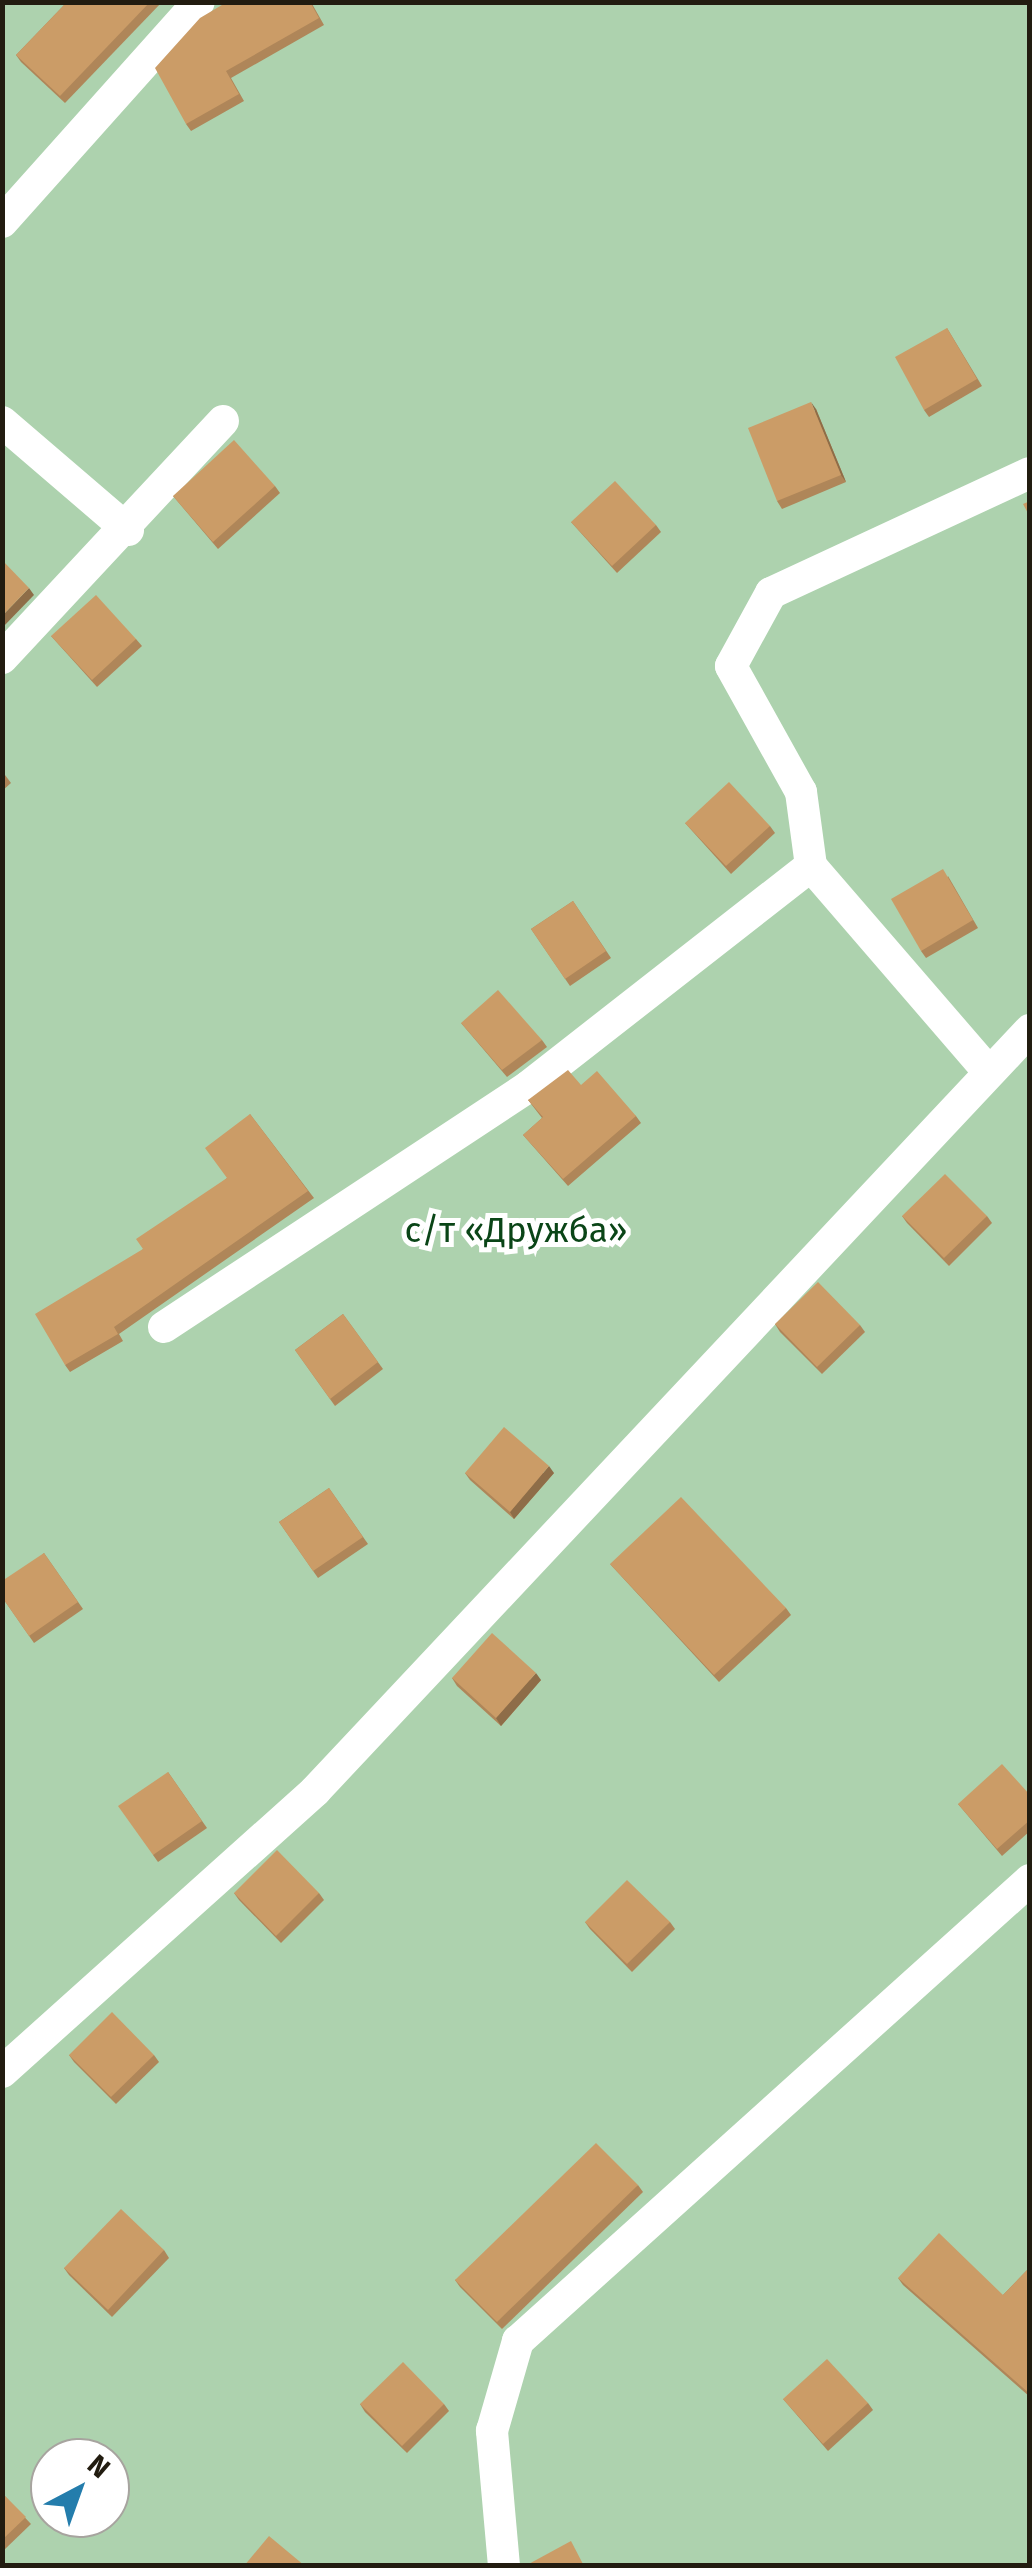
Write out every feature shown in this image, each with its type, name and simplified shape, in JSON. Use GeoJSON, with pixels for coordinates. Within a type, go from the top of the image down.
{"type":"FeatureCollection","features":[{"type":"Feature","properties":{"kind":"lane"},"geometry":{"type":"LineString","coordinates":[[2,222],[199,2]]}},
{"type":"Feature","properties":{"kind":"lane"},"geometry":{"type":"LineString","coordinates":[[2,658],[128,530],[223,421]]}},
{"type":"Feature","properties":{"kind":"lane"},"geometry":{"type":"LineString","coordinates":[[2,422],[128,530]]}},
{"type":"Feature","properties":{"kind":"lane"},"geometry":{"type":"LineString","coordinates":[[988,1071],[811,866],[801,792],[731,666],[772,592],[1030,472]]}},
{"type":"Feature","properties":{"kind":"lane"},"geometry":{"type":"LineString","coordinates":[[164,1327],[530,1086],[811,866]]}},
{"type":"Feature","properties":{"kind":"lane"},"geometry":{"type":"LineString","coordinates":[[2,2072],[315,1792],[1030,1030]]}},
{"type":"Feature","properties":{"kind":"lane"},"geometry":{"type":"LineString","coordinates":[[504,2566],[492,2431],[518,2341],[1030,1880]]}},
{"type":"Feature","properties":{"kind":"green space","name":"с/т «Дружба»"},"geometry":{"type":"Polygon","coordinates":[[[3,3],[1029,3],[1029,2565],[3,2566],[3,3]]]}},
{"type":"Feature","properties":{"kind":"building"},"geometry":{"type":"Polygon","coordinates":[[[67,2],[150,2],[60,96],[16,55],[67,2]]]}},
{"type":"Feature","properties":{"kind":"building"},"geometry":{"type":"Polygon","coordinates":[[[227,2],[310,2],[319,18],[226,71],[239,94],[186,124],[155,68],[200,18],[227,2]]]}},
{"type":"Feature","properties":{"kind":"building"},"geometry":{"type":"Polygon","coordinates":[[[947,328],[977,379],[924,410],[895,357],[947,328]]]}},
{"type":"Feature","properties":{"kind":"building"},"geometry":{"type":"Polygon","coordinates":[[[811,402],[841,475],[777,501],[748,428],[811,402]]]}},
{"type":"Feature","properties":{"kind":"building"},"geometry":{"type":"Polygon","coordinates":[[[234,440],[275,486],[213,542],[173,496],[234,440]]]}},
{"type":"Feature","properties":{"kind":"building"},"geometry":{"type":"Polygon","coordinates":[[[615,481],[656,525],[612,566],[571,522],[615,481]]]}},
{"type":"Feature","properties":{"kind":"building"},"geometry":{"type":"Polygon","coordinates":[[[2,560],[29,588],[2,616],[2,560]]]}},
{"type":"Feature","properties":{"kind":"building"},"geometry":{"type":"Polygon","coordinates":[[[96,595],[136,639],[92,680],[51,636],[96,595]]]}},
{"type":"Feature","properties":{"kind":"building"},"geometry":{"type":"Polygon","coordinates":[[[729,782],[770,826],[726,866],[685,823],[729,782]]]}},
{"type":"Feature","properties":{"kind":"building"},"geometry":{"type":"Polygon","coordinates":[[[943,869],[973,920],[921,951],[891,899],[943,869]]]}},
{"type":"Feature","properties":{"kind":"building"},"geometry":{"type":"Polygon","coordinates":[[[573,901],[606,951],[565,979],[531,929],[573,901]]]}},
{"type":"Feature","properties":{"kind":"building"},"geometry":{"type":"Polygon","coordinates":[[[498,990],[542,1040],[502,1070],[461,1023],[498,990]]]}},
{"type":"Feature","properties":{"kind":"building"},"geometry":{"type":"Polygon","coordinates":[[[568,1070],[581,1085],[597,1071],[636,1116],[563,1179],[523,1135],[543,1117],[528,1100],[568,1070]]]}},
{"type":"Feature","properties":{"kind":"building"},"geometry":{"type":"Polygon","coordinates":[[[250,1114],[308,1191],[114,1327],[118,1334],[65,1365],[35,1314],[143,1249],[136,1239],[227,1178],[205,1148],[250,1114]]]}},
{"type":"Feature","properties":{"kind":"building"},"geometry":{"type":"Polygon","coordinates":[[[945,1174],[987,1216],[944,1258],[902,1216],[945,1174]]]}},
{"type":"Feature","properties":{"kind":"building"},"geometry":{"type":"Polygon","coordinates":[[[818,1282],[860,1325],[817,1367],[775,1324],[818,1282]]]}},
{"type":"Feature","properties":{"kind":"building"},"geometry":{"type":"Polygon","coordinates":[[[343,1314],[378,1362],[330,1399],[295,1350],[343,1314]]]}},
{"type":"Feature","properties":{"kind":"building"},"geometry":{"type":"Polygon","coordinates":[[[504,1427],[549,1466],[510,1512],[465,1473],[504,1427]]]}},
{"type":"Feature","properties":{"kind":"building"},"geometry":{"type":"Polygon","coordinates":[[[329,1488],[363,1537],[313,1571],[279,1522],[329,1488]]]}},
{"type":"Feature","properties":{"kind":"building"},"geometry":{"type":"Polygon","coordinates":[[[681,1497],[786,1608],[714,1675],[610,1564],[681,1497]]]}},
{"type":"Feature","properties":{"kind":"building"},"geometry":{"type":"Polygon","coordinates":[[[44,1553],[78,1602],[29,1636],[2,1597],[2,1581],[44,1553]]]}},
{"type":"Feature","properties":{"kind":"building"},"geometry":{"type":"Polygon","coordinates":[[[492,1633],[536,1673],[496,1718],[452,1678],[492,1633]]]}},
{"type":"Feature","properties":{"kind":"building"},"geometry":{"type":"Polygon","coordinates":[[[1002,1764],[1030,1795],[1030,1820],[997,1849],[958,1804],[1002,1764]]]}},
{"type":"Feature","properties":{"kind":"building"},"geometry":{"type":"Polygon","coordinates":[[[168,1772],[202,1821],[153,1855],[118,1806],[168,1772]]]}},
{"type":"Feature","properties":{"kind":"building"},"geometry":{"type":"Polygon","coordinates":[[[277,1850],[319,1893],[276,1936],[234,1893],[277,1850]]]}},
{"type":"Feature","properties":{"kind":"building"},"geometry":{"type":"Polygon","coordinates":[[[627,1880],[670,1922],[627,1964],[585,1922],[627,1880]]]}},
{"type":"Feature","properties":{"kind":"building"},"geometry":{"type":"Polygon","coordinates":[[[112,2012],[154,2055],[111,2097],[69,2055],[112,2012]]]}},
{"type":"Feature","properties":{"kind":"building"},"geometry":{"type":"Polygon","coordinates":[[[596,2143],[638,2185],[497,2322],[455,2280],[596,2143]]]}},
{"type":"Feature","properties":{"kind":"building"},"geometry":{"type":"Polygon","coordinates":[[[121,2209],[164,2250],[108,2310],[64,2268],[121,2209]]]}},
{"type":"Feature","properties":{"kind":"building"},"geometry":{"type":"Polygon","coordinates":[[[939,2233],[1003,2295],[1030,2267],[1030,2394],[898,2278],[939,2233]]]}},
{"type":"Feature","properties":{"kind":"building"},"geometry":{"type":"Polygon","coordinates":[[[827,2359],[868,2403],[823,2444],[783,2399],[827,2359]]]}},
{"type":"Feature","properties":{"kind":"building"},"geometry":{"type":"Polygon","coordinates":[[[403,2362],[444,2404],[402,2446],[360,2404],[403,2362]]]}},
{"type":"Feature","properties":{"kind":"building"},"geometry":{"type":"Polygon","coordinates":[[[2,2493],[26,2517],[2,2540],[2,2493]]]}},
{"type":"Feature","properties":{"kind":"building"},"geometry":{"type":"Polygon","coordinates":[[[269,2536],[305,2566],[244,2566],[269,2536]]]}},
{"type":"Feature","properties":{"kind":"building"},"geometry":{"type":"Polygon","coordinates":[[[571,2541],[584,2566],[525,2566],[571,2541]]]}}]}
